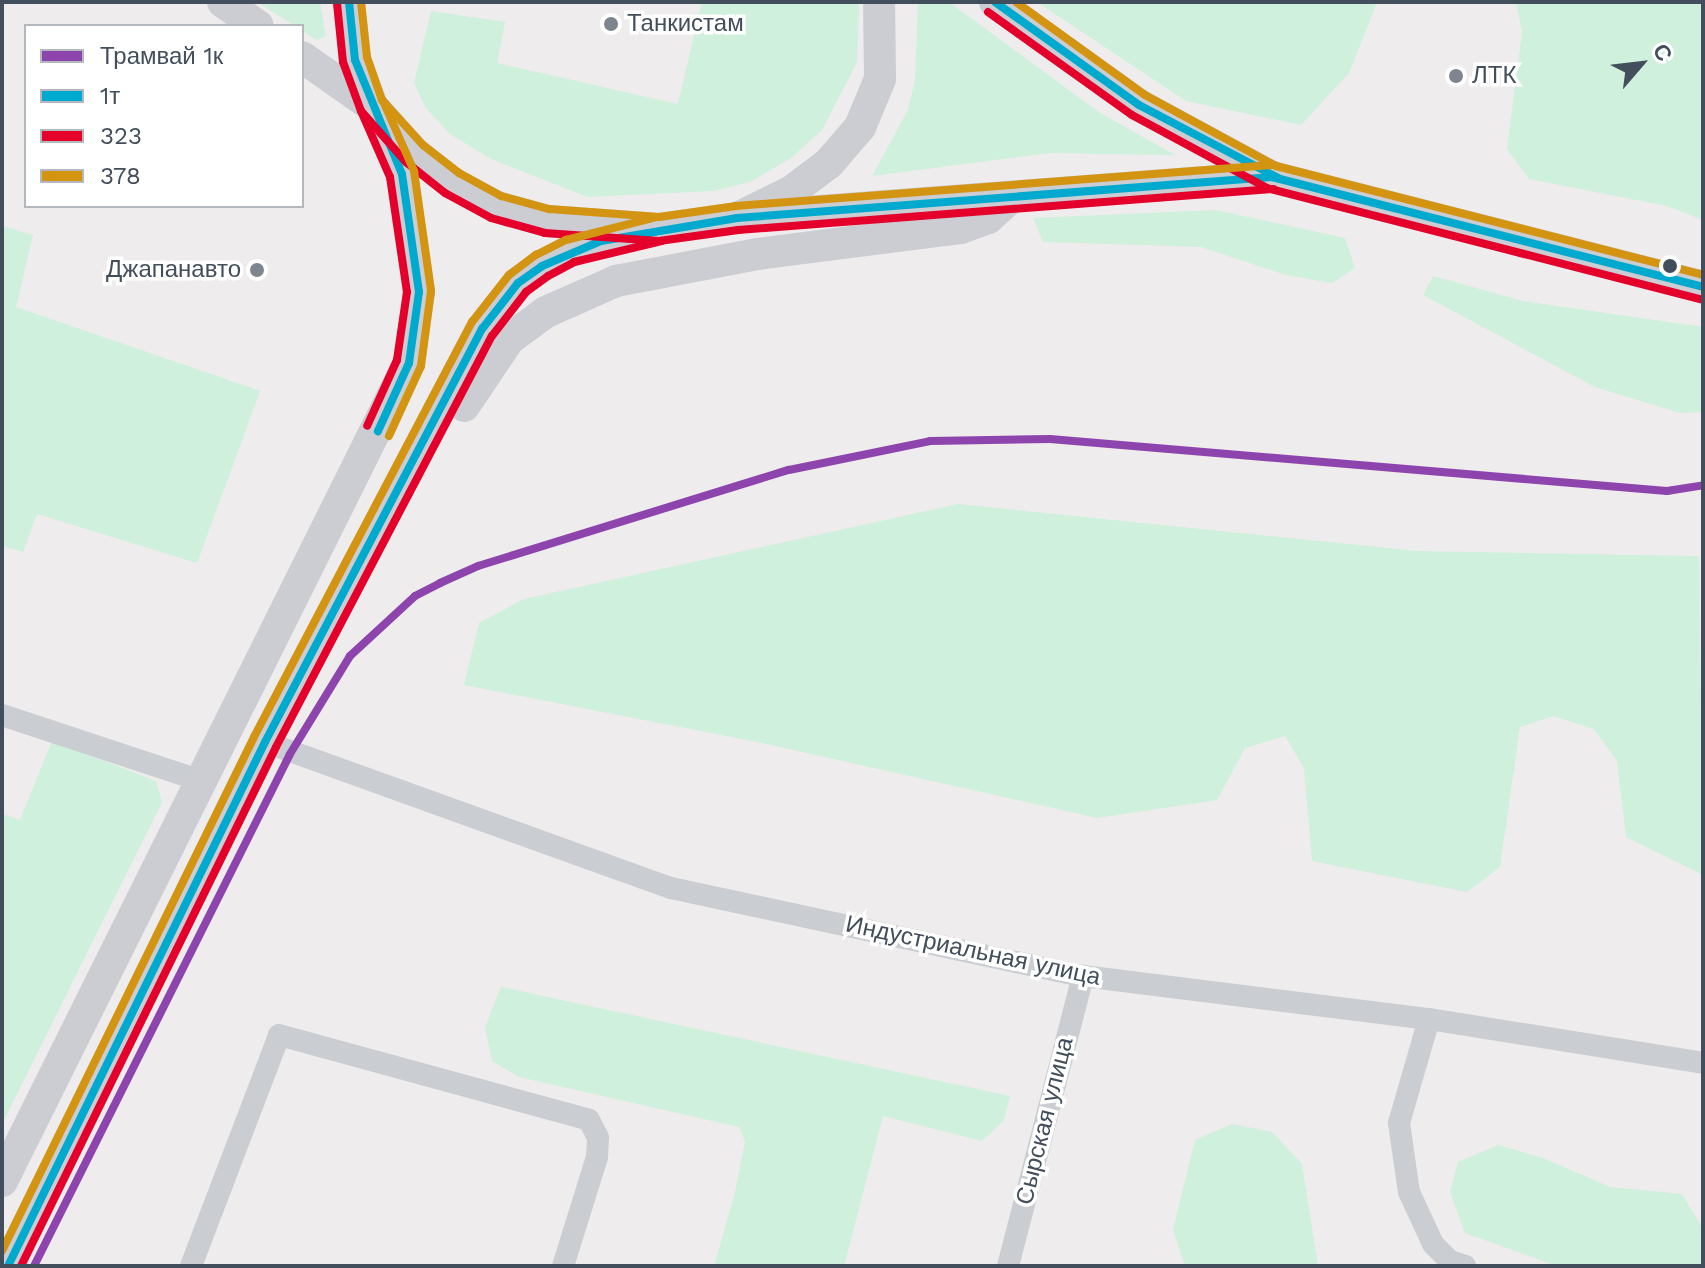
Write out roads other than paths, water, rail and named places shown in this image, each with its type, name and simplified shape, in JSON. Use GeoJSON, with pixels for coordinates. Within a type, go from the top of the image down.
{"type":"FeatureCollection","features":[{"type":"Feature","properties":{"kind":"main road"},"geometry":{"type":"LineString","coordinates":[[223,2],[255,24]]}},
{"type":"Feature","properties":{"kind":"main road"},"geometry":{"type":"LineString","coordinates":[[2,1181],[204,782],[409,363],[419,292],[416,252],[402,174],[355,60],[349,2]]}},
{"type":"Feature","properties":{"kind":"main road"},"geometry":{"type":"LineString","coordinates":[[737,218],[792,191],[829,163],[860,127],[880,79],[879,2]]}},
{"type":"Feature","properties":{"kind":"main road"},"geometry":{"type":"LineString","coordinates":[[995,2],[1139,105],[1272,177],[1703,287]]}},
{"type":"Feature","properties":{"kind":"main road"},"geometry":{"type":"LineString","coordinates":[[304,58],[372,106],[415,154],[452,183],[497,207],[547,221],[659,229]]}},
{"type":"Feature","properties":{"kind":"main road"},"geometry":{"type":"LineString","coordinates":[[8,1266],[265,742],[386,519],[482,329],[518,283],[570,251],[659,229],[737,218],[1272,177]]}},
{"type":"Feature","properties":{"kind":"main road"},"geometry":{"type":"LineString","coordinates":[[386,519],[399,517],[412,505],[478,381],[509,339],[558,306],[616,281],[757,254],[961,228],[988,218],[1011,197]]}},
{"type":"Feature","properties":{"kind":"street"},"geometry":{"type":"LineString","coordinates":[[2,715],[204,782]]}},
{"type":"Feature","properties":{"kind":"street","name":"Индустриальная улица"},"geometry":{"type":"LineString","coordinates":[[265,742],[671,888],[1083,976],[1429,1019],[1703,1063]]}},
{"type":"Feature","properties":{"kind":"street","name":"Сырская улица"},"geometry":{"type":"LineString","coordinates":[[1008,1266],[1083,976]]}},
{"type":"Feature","properties":{"kind":"street"},"geometry":{"type":"LineString","coordinates":[[1429,1019],[1399,1123],[1409,1192],[1433,1244],[1465,1266]]}},
{"type":"Feature","properties":{"kind":"street"},"geometry":{"type":"LineString","coordinates":[[191,1266],[279,1035],[589,1120],[598,1138],[597,1157],[563,1266]]}},
{"type":"Feature","properties":{"kind":"tram line","name":"1к"},"geometry":{"type":"LineString","coordinates":[[34,1266],[290,754],[350,656],[415,596],[440,583],[478,566],[789,470],[930,441],[1050,439],[1667,491],[1703,485]]}},
{"type":"Feature","properties":{"kind":"place","name":"Танкистам"},"geometry":{"type":"Point","coordinates":[611,24]}},
{"type":"Feature","properties":{"kind":"place","name":"ЛТК"},"geometry":{"type":"Point","coordinates":[1456,76]}},
{"type":"Feature","properties":{"kind":"place","name":"Джапанавто"},"geometry":{"type":"Point","coordinates":[257,270]}}]}
